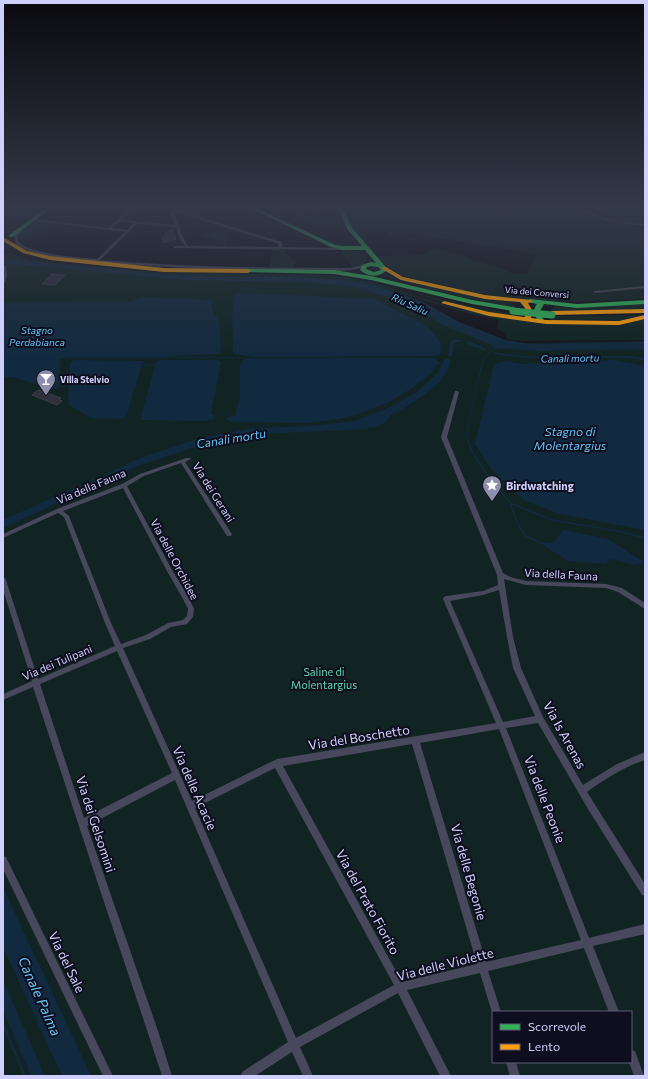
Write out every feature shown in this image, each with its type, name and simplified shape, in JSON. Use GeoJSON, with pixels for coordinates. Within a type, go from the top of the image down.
{"type":"FeatureCollection","features":[{"type":"Feature","properties":{"kind":"main road"},"geometry":{"type":"LineString","coordinates":[[23,256],[46,260],[172,272],[325,274],[358,278],[382,271]]}},
{"type":"Feature","properties":{"kind":"main road"},"geometry":{"type":"LineString","coordinates":[[34,256],[46,260]]}},
{"type":"Feature","properties":{"kind":"main road"},"geometry":{"type":"LineString","coordinates":[[44,256],[56,259],[164,270],[334,272],[370,278],[513,310]]}},
{"type":"Feature","properties":{"kind":"main road"},"geometry":{"type":"LineString","coordinates":[[363,256],[366,263]]}},
{"type":"Feature","properties":{"kind":"main road"},"geometry":{"type":"LineString","coordinates":[[365,256],[366,263],[362,269],[365,272],[371,274],[382,271]]}},
{"type":"Feature","properties":{"kind":"main road"},"geometry":{"type":"LineString","coordinates":[[372,256],[382,271],[470,305],[584,316],[645,312]]}},
{"type":"Feature","properties":{"kind":"main road"},"geometry":{"type":"LineString","coordinates":[[382,271],[381,277],[414,286],[417,289]]}},
{"type":"Feature","properties":{"kind":"main road"},"geometry":{"type":"LineString","coordinates":[[382,271],[382,284],[467,310],[542,322],[612,323],[645,317]]}},
{"type":"Feature","properties":{"kind":"main road","name":"Via dei Conversi"},"geometry":{"type":"LineString","coordinates":[[382,271],[396,276],[475,295],[522,301],[588,306],[645,302]]}},
{"type":"Feature","properties":{"kind":"main road"},"geometry":{"type":"LineString","coordinates":[[506,299],[516,304],[519,317],[523,319]]}},
{"type":"Feature","properties":{"kind":"main road"},"geometry":{"type":"LineString","coordinates":[[522,301],[527,305],[530,314],[526,319],[523,319]]}},
{"type":"Feature","properties":{"kind":"main road"},"geometry":{"type":"LineString","coordinates":[[542,322],[537,316],[536,310],[539,304],[543,302]]}},
{"type":"Feature","properties":{"kind":"main road"},"geometry":{"type":"LineString","coordinates":[[542,322],[548,318],[550,307],[558,304]]}},
{"type":"Feature","properties":{"kind":"street"},"geometry":{"type":"LineString","coordinates":[[55,256],[163,267],[350,269],[366,263]]}},
{"type":"Feature","properties":{"kind":"street"},"geometry":{"type":"LineString","coordinates":[[97,261],[102,256]]}},
{"type":"Feature","properties":{"kind":"street"},"geometry":{"type":"LineString","coordinates":[[3,283],[5,275],[4,266]]}},
{"type":"Feature","properties":{"kind":"street"},"geometry":{"type":"LineString","coordinates":[[595,292],[645,287]]}},
{"type":"Feature","properties":{"kind":"street"},"geometry":{"type":"LineString","coordinates":[[457,392],[444,436],[500,575]]}},
{"type":"Feature","properties":{"kind":"street","name":"Via della Fauna"},"geometry":{"type":"LineString","coordinates":[[3,536],[59,510],[124,485],[142,476],[186,460]]}},
{"type":"Feature","properties":{"kind":"street","name":"Via dei Gerani"},"geometry":{"type":"LineString","coordinates":[[186,460],[229,534]]}},
{"type":"Feature","properties":{"kind":"street","name":"Via delle Orchidee"},"geometry":{"type":"LineString","coordinates":[[120,647],[148,637],[170,626],[185,622],[190,617],[191,609],[124,485]]}},
{"type":"Feature","properties":{"kind":"street","name":"Via delle Acacie"},"geometry":{"type":"LineString","coordinates":[[59,510],[66,516],[86,569],[308,1076]]}},
{"type":"Feature","properties":{"kind":"street","name":"Via Is Arenas"},"geometry":{"type":"LineString","coordinates":[[500,575],[517,668],[540,719],[582,791],[645,892]]}},
{"type":"Feature","properties":{"kind":"street","name":"Via della Fauna"},"geometry":{"type":"LineString","coordinates":[[500,575],[526,583],[606,586],[620,590],[645,606]]}},
{"type":"Feature","properties":{"kind":"street","name":"Via dei Gelsomini"},"geometry":{"type":"LineString","coordinates":[[3,580],[35,683],[82,824],[139,986],[167,1076]]}},
{"type":"Feature","properties":{"kind":"street","name":"Via delle Peonie"},"geometry":{"type":"LineString","coordinates":[[501,587],[483,593],[446,598],[501,725],[614,1011]]}},
{"type":"Feature","properties":{"kind":"street","name":"Via dei Tulipani"},"geometry":{"type":"LineString","coordinates":[[3,696],[120,647]]}},
{"type":"Feature","properties":{"kind":"street","name":"Via del Boschetto"},"geometry":{"type":"LineString","coordinates":[[190,806],[276,763],[540,719]]}},
{"type":"Feature","properties":{"kind":"street","name":"Via delle Begonie"},"geometry":{"type":"LineString","coordinates":[[415,740],[496,1011]]}},
{"type":"Feature","properties":{"kind":"street"},"geometry":{"type":"LineString","coordinates":[[582,791],[597,779],[645,756]]}},
{"type":"Feature","properties":{"kind":"street","name":"Via del Prato Fiorito"},"geometry":{"type":"LineString","coordinates":[[276,763],[400,987],[446,1076]]}},
{"type":"Feature","properties":{"kind":"street"},"geometry":{"type":"LineString","coordinates":[[82,824],[177,775]]}},
{"type":"Feature","properties":{"kind":"street","name":"Via del Sale"},"geometry":{"type":"LineString","coordinates":[[3,860],[108,1076]]}},
{"type":"Feature","properties":{"kind":"street","name":"Via delle Violette"},"geometry":{"type":"LineString","coordinates":[[246,1076],[295,1044],[400,987],[645,929]]}},
{"type":"Feature","properties":{"kind":"street"},"geometry":{"type":"LineString","coordinates":[[632,1058],[639,1076]]}},
{"type":"Feature","properties":{"kind":"street"},"geometry":{"type":"LineString","coordinates":[[511,1063],[515,1076]]}},
{"type":"Feature","properties":{"kind":"green space","name":"Saline di Molentargius"},"geometry":{"type":"Polygon","coordinates":[[[3,256],[20,256],[30,260],[154,272],[321,275],[346,277],[375,283],[462,310],[581,324],[645,318],[645,340],[522,341],[506,339],[506,333],[497,329],[499,320],[458,311],[391,290],[452,320],[493,337],[509,341],[525,343],[645,341],[645,1076],[3,1076],[3,256]]]}},
{"type":"Feature","properties":{"kind":"green space"},"geometry":{"type":"Polygon","coordinates":[[[271,256],[290,256],[296,261],[294,268],[269,267],[271,256]]]}},
{"type":"Feature","properties":{"kind":"green space"},"geometry":{"type":"Polygon","coordinates":[[[344,256],[364,256],[367,260],[363,265],[353,269],[344,256]]]}},
{"type":"Feature","properties":{"kind":"green space"},"geometry":{"type":"Polygon","coordinates":[[[376,256],[465,256],[473,261],[494,265],[515,274],[528,273],[535,256],[645,256],[645,298],[578,302],[493,296],[403,276],[388,267],[376,256]]]}},
{"type":"Feature","properties":{"kind":"green space"},"geometry":{"type":"Polygon","coordinates":[[[385,274],[404,281],[471,296],[510,302],[516,306],[517,317],[462,308],[407,291],[460,304],[512,313],[513,308],[443,294],[383,275],[385,274]]]}},
{"type":"Feature","properties":{"kind":"green space"},"geometry":{"type":"Polygon","coordinates":[[[645,303],[645,309],[551,311],[552,308],[556,306],[645,303]]]}},
{"type":"Feature","properties":{"kind":"green space"},"geometry":{"type":"Polygon","coordinates":[[[645,315],[628,320],[551,320],[551,316],[645,315]]]}},
{"type":"Feature","properties":{"kind":"water","name":"Riu Saliu"},"geometry":{"type":"Polygon","coordinates":[[[3,259],[167,275],[298,277],[342,280],[376,286],[407,296],[425,303],[459,322],[506,340],[529,344],[645,342],[645,349],[538,351],[498,349],[492,347],[492,345],[441,324],[419,310],[392,298],[353,287],[306,282],[184,280],[3,263],[3,259]]]}},
{"type":"Feature","properties":{"kind":"water"},"geometry":{"type":"Polygon","coordinates":[[[237,293],[359,299],[367,298],[376,300],[424,325],[435,334],[440,342],[440,355],[254,357],[234,354],[232,331],[233,304],[237,293]]]}},
{"type":"Feature","properties":{"kind":"water","name":"Stagno Perdabianca"},"geometry":{"type":"Polygon","coordinates":[[[142,297],[211,300],[214,316],[217,317],[220,331],[220,354],[170,356],[168,358],[62,358],[60,360],[60,385],[58,388],[53,389],[12,377],[3,377],[3,303],[129,302],[142,297]]]}},
{"type":"Feature","properties":{"kind":"water"},"geometry":{"type":"Polygon","coordinates":[[[245,358],[435,358],[439,363],[431,373],[411,389],[387,403],[358,414],[339,419],[308,423],[231,422],[226,420],[227,417],[235,416],[240,397],[240,365],[245,358]]]}},
{"type":"Feature","properties":{"kind":"water"},"geometry":{"type":"Polygon","coordinates":[[[445,358],[450,359],[449,368],[444,377],[427,393],[390,416],[386,422],[377,427],[352,430],[243,436],[210,442],[135,467],[3,528],[3,520],[143,457],[200,438],[248,429],[321,425],[355,421],[386,409],[415,393],[437,374],[445,358]]]}},
{"type":"Feature","properties":{"kind":"water","name":"Stagno Perdabianca"},"geometry":{"type":"Polygon","coordinates":[[[74,360],[143,361],[126,417],[122,419],[91,418],[70,406],[68,402],[70,363],[74,360]]]}},
{"type":"Feature","properties":{"kind":"water"},"geometry":{"type":"Polygon","coordinates":[[[161,360],[217,360],[221,362],[211,414],[215,415],[214,419],[206,421],[140,420],[156,362],[161,360]]]}},
{"type":"Feature","properties":{"kind":"water","name":"Stagno di Molentargius"},"geometry":{"type":"Polygon","coordinates":[[[613,360],[645,366],[645,530],[560,514],[525,501],[490,468],[475,444],[494,364],[506,361],[522,364],[613,360]]]}},
{"type":"Feature","properties":{"kind":"water"},"geometry":{"type":"Polygon","coordinates":[[[564,530],[608,539],[644,562],[635,565],[610,559],[606,564],[568,561],[540,543],[553,543],[564,530]]]}},
{"type":"Feature","properties":{"kind":"water","name":"Canale Palma"},"geometry":{"type":"Polygon","coordinates":[[[3,887],[91,1076],[62,1076],[3,947],[3,887]]]}},
{"type":"Feature","properties":{"kind":"water"},"geometry":{"type":"Polygon","coordinates":[[[3,980],[45,1076],[31,1076],[3,1010],[3,980]]]}},
{"type":"Feature","properties":{"kind":"building"},"geometry":{"type":"Polygon","coordinates":[[[52,274],[65,275],[55,285],[42,284],[52,274]]]}},
{"type":"Feature","properties":{"kind":"building","name":"Villa Stelvio"},"geometry":{"type":"Polygon","coordinates":[[[38,390],[61,398],[59,400],[62,401],[57,405],[32,395],[38,390]]]}},
{"type":"Feature","properties":{"kind":"waterway","name":"Canali mortu"},"geometry":{"type":"LineString","coordinates":[[450,356],[452,343],[455,340],[460,341]]}},
{"type":"Feature","properties":{"kind":"waterway","name":"Canali mortu"},"geometry":{"type":"LineString","coordinates":[[469,343],[485,349]]}},
{"type":"Feature","properties":{"kind":"waterway"},"geometry":{"type":"LineString","coordinates":[[469,444],[466,435],[483,359],[496,347]]}},
{"type":"Feature","properties":{"kind":"waterway","name":"Canali mortu"},"geometry":{"type":"LineString","coordinates":[[496,353],[510,356],[538,358],[636,357],[645,359]]}},
{"type":"Feature","properties":{"kind":"waterway"},"geometry":{"type":"LineString","coordinates":[[169,357],[245,358]]}},
{"type":"Feature","properties":{"kind":"waterway"},"geometry":{"type":"LineString","coordinates":[[439,363],[445,364]]}},
{"type":"Feature","properties":{"kind":"waterway"},"geometry":{"type":"LineString","coordinates":[[143,365],[155,365]]}},
{"type":"Feature","properties":{"kind":"waterway"},"geometry":{"type":"LineString","coordinates":[[59,386],[70,386]]}},
{"type":"Feature","properties":{"kind":"waterway"},"geometry":{"type":"LineString","coordinates":[[469,443],[471,450],[485,472],[510,503]]}},
{"type":"Feature","properties":{"kind":"waterway"},"geometry":{"type":"LineString","coordinates":[[510,503],[552,520],[618,531],[645,538]]}},
{"type":"Feature","properties":{"kind":"waterway"},"geometry":{"type":"LineString","coordinates":[[510,503],[517,523],[526,536],[540,543]]}},
{"type":"Feature","properties":{"kind":"waterway"},"geometry":{"type":"LineString","coordinates":[[3,1024],[25,1076]]}},
{"type":"Feature","properties":{"kind":"traffic: fast"},"geometry":{"type":"LineString","coordinates":[[374,256],[383,267]]}},
{"type":"Feature","properties":{"kind":"traffic: fast"},"geometry":{"type":"LineString","coordinates":[[371,264],[380,265],[384,270],[374,274],[363,270],[364,266],[371,264]]}},
{"type":"Feature","properties":{"kind":"traffic: fast"},"geometry":{"type":"LineString","coordinates":[[248,271],[334,272],[371,278],[472,302],[513,309]]}},
{"type":"Feature","properties":{"kind":"traffic: fast"},"geometry":{"type":"LineString","coordinates":[[530,301],[577,306],[645,302]]}},
{"type":"Feature","properties":{"kind":"traffic: fast"},"geometry":{"type":"LineString","coordinates":[[541,321],[537,313],[537,308],[543,302]]}},
{"type":"Feature","properties":{"kind":"traffic: fast"},"geometry":{"type":"LineString","coordinates":[[513,311],[552,315]]}},
{"type":"Feature","properties":{"kind":"traffic: slow"},"geometry":{"type":"LineString","coordinates":[[43,256],[164,270],[248,271]]}},
{"type":"Feature","properties":{"kind":"traffic: slow"},"geometry":{"type":"LineString","coordinates":[[384,268],[401,278],[485,297],[530,301]]}},
{"type":"Feature","properties":{"kind":"traffic: slow"},"geometry":{"type":"LineString","coordinates":[[522,301],[526,304],[529,312],[529,317],[524,319]]}},
{"type":"Feature","properties":{"kind":"traffic: slow"},"geometry":{"type":"LineString","coordinates":[[444,303],[489,314],[546,322],[619,323],[645,317]]}},
{"type":"Feature","properties":{"kind":"traffic: slow"},"geometry":{"type":"LineString","coordinates":[[552,313],[645,311]]}},
{"type":"Feature","properties":{"kind":"place","name":"Villa Stelvio"},"geometry":{"type":"Point","coordinates":[46,396]}},
{"type":"Feature","properties":{"kind":"place","name":"Birdwatching"},"geometry":{"type":"Point","coordinates":[492,502]}}]}
